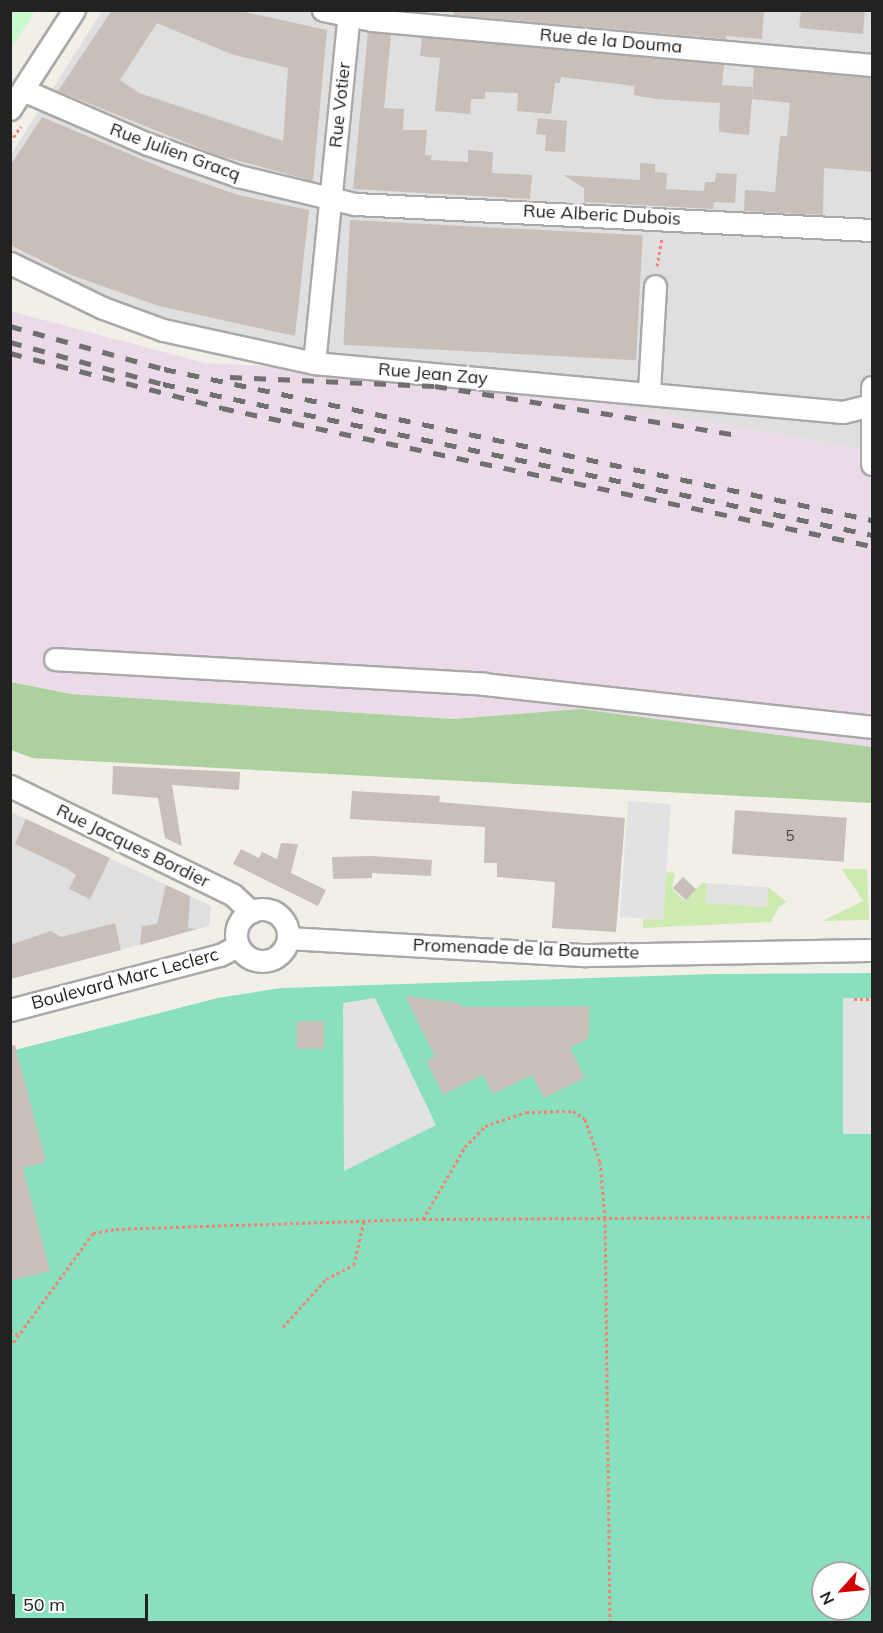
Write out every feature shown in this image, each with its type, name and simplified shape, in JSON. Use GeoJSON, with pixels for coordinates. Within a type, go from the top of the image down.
{"type":"FeatureCollection","features":[{"type":"Feature","properties":{"kind":"street"},"geometry":{"type":"LineString","coordinates":[[10,109],[74,10]]}},
{"type":"Feature","properties":{"kind":"street","name":"Rue de la Douma"},"geometry":{"type":"LineString","coordinates":[[323,10],[349,13],[372,20],[873,64]]}},
{"type":"Feature","properties":{"kind":"street","name":"Rue Votier"},"geometry":{"type":"LineString","coordinates":[[314,363],[349,13]]}},
{"type":"Feature","properties":{"kind":"street","name":"Rue Julien Gracq"},"geometry":{"type":"LineString","coordinates":[[23,90],[148,144],[238,176],[332,199]]}},
{"type":"Feature","properties":{"kind":"street","name":"Rue Alberic Dubois"},"geometry":{"type":"LineString","coordinates":[[332,199],[356,204],[873,230]]}},
{"type":"Feature","properties":{"kind":"street","name":"Rue Jean Zay"},"geometry":{"type":"LineString","coordinates":[[10,263],[103,308],[163,330],[314,363],[649,391],[843,412],[872,399]]}},
{"type":"Feature","properties":{"kind":"street"},"geometry":{"type":"LineString","coordinates":[[649,391],[655,282]]}},
{"type":"Feature","properties":{"kind":"street"},"geometry":{"type":"LineString","coordinates":[[872,399],[873,464]]}},
{"type":"Feature","properties":{"kind":"street"},"geometry":{"type":"LineString","coordinates":[[55,659],[484,684],[873,727]]}},
{"type":"Feature","properties":{"kind":"street","name":"Rue Jacques Bordier"},"geometry":{"type":"LineString","coordinates":[[10,786],[233,895],[251,912]]}},
{"type":"Feature","properties":{"kind":"street"},"geometry":{"type":"LineString","coordinates":[[264,909],[277,914],[286,925],[288,938],[282,952],[264,961],[249,957],[238,946],[238,926],[251,912],[264,909]]}},
{"type":"Feature","properties":{"kind":"street","name":"Promenade de la Baumette"},"geometry":{"type":"LineString","coordinates":[[288,938],[586,955],[873,950]]}},
{"type":"Feature","properties":{"kind":"street","name":"Boulevard Marc Leclerc"},"geometry":{"type":"LineString","coordinates":[[10,1010],[220,955],[238,946]]}},
{"type":"Feature","properties":{"kind":"path"},"geometry":{"type":"LineString","coordinates":[[655,282],[662,231]]}},
{"type":"Feature","properties":{"kind":"path"},"geometry":{"type":"LineString","coordinates":[[854,999],[873,999]]}},
{"type":"Feature","properties":{"kind":"path"},"geometry":{"type":"LineString","coordinates":[[423,1219],[465,1147],[484,1126],[526,1112],[573,1111],[585,1119],[594,1138],[600,1162],[604,1218],[610,1623]]}},
{"type":"Feature","properties":{"kind":"path"},"geometry":{"type":"LineString","coordinates":[[10,1347],[17,1334],[93,1233],[116,1229],[423,1219],[873,1217]]}},
{"type":"Feature","properties":{"kind":"path"},"geometry":{"type":"LineString","coordinates":[[283,1327],[326,1279],[354,1265],[364,1220]]}},
{"type":"Feature","properties":{"kind":"path"},"geometry":{"type":"LineString","coordinates":[[10,1330],[17,1334]]}},
{"type":"Feature","properties":{"kind":"shaded area"},"geometry":{"type":"Polygon","coordinates":[[[102,11],[872,11],[872,451],[606,404],[162,340],[90,317],[11,276],[10,156],[102,11]]]}},
{"type":"Feature","properties":{"kind":"shaded area"},"geometry":{"type":"Polygon","coordinates":[[[10,311],[205,363],[368,372],[606,404],[872,451],[872,747],[580,709],[453,719],[71,694],[11,682],[10,311]]]}},
{"type":"Feature","properties":{"kind":"shaded area"},"geometry":{"type":"Polygon","coordinates":[[[628,801],[671,804],[663,920],[620,917],[628,801]]]}},
{"type":"Feature","properties":{"kind":"shaded area"},"geometry":{"type":"Polygon","coordinates":[[[11,812],[211,906],[209,926],[11,979],[11,812]]]}},
{"type":"Feature","properties":{"kind":"shaded area"},"geometry":{"type":"Polygon","coordinates":[[[707,883],[768,887],[766,907],[706,903],[707,883]]]}},
{"type":"Feature","properties":{"kind":"shaded area"},"geometry":{"type":"Polygon","coordinates":[[[375,998],[436,1125],[344,1171],[343,1003],[375,998]]]}},
{"type":"Feature","properties":{"kind":"shaded area"},"geometry":{"type":"Polygon","coordinates":[[[843,998],[872,998],[872,1134],[843,1134],[843,998]]]}},
{"type":"Feature","properties":{"kind":"green space"},"geometry":{"type":"Polygon","coordinates":[[[10,11],[35,11],[11,49],[10,11]]]}},
{"type":"Feature","properties":{"kind":"green space"},"geometry":{"type":"Polygon","coordinates":[[[11,682],[71,694],[453,719],[580,709],[872,747],[872,803],[32,758],[11,750],[11,682]]]}},
{"type":"Feature","properties":{"kind":"green space"},"geometry":{"type":"Polygon","coordinates":[[[842,869],[867,869],[869,920],[822,921],[863,901],[842,869]]]}},
{"type":"Feature","properties":{"kind":"green space"},"geometry":{"type":"Polygon","coordinates":[[[666,872],[675,873],[672,889],[685,901],[702,883],[707,883],[706,903],[767,906],[768,887],[787,902],[779,906],[771,922],[643,928],[643,919],[663,920],[666,872]]]}},
{"type":"Feature","properties":{"kind":"green space"},"geometry":{"type":"Polygon","coordinates":[[[872,973],[872,1622],[11,1622],[11,1051],[218,998],[281,988],[714,974],[872,973]]]}},
{"type":"Feature","properties":{"kind":"building"},"geometry":{"type":"Polygon","coordinates":[[[112,10],[236,10],[327,30],[313,181],[217,155],[58,91],[112,10]],[[157,23],[120,80],[139,93],[283,141],[288,68],[231,54],[157,23]]]}},
{"type":"Feature","properties":{"kind":"building"},"geometry":{"type":"Polygon","coordinates":[[[454,10],[743,12],[764,10],[762,39],[726,36],[726,39],[453,15],[454,10]]]}},
{"type":"Feature","properties":{"kind":"building"},"geometry":{"type":"Polygon","coordinates":[[[801,10],[865,10],[863,34],[799,28],[801,10]]]}},
{"type":"Feature","properties":{"kind":"building"},"geometry":{"type":"Polygon","coordinates":[[[368,32],[391,35],[384,108],[404,109],[403,130],[427,130],[425,155],[432,155],[431,160],[468,162],[468,150],[493,152],[492,173],[532,175],[530,199],[353,189],[368,32]]]}},
{"type":"Feature","properties":{"kind":"building"},"geometry":{"type":"Polygon","coordinates":[[[422,37],[724,64],[722,85],[752,87],[752,98],[754,67],[873,77],[873,172],[824,168],[823,215],[744,211],[745,190],[775,192],[780,136],[787,136],[790,103],[752,99],[749,135],[719,132],[720,103],[656,99],[634,95],[634,86],[561,77],[560,83],[555,83],[551,114],[517,111],[518,93],[485,92],[485,99],[471,99],[470,114],[435,111],[440,58],[420,56],[422,37]]]}},
{"type":"Feature","properties":{"kind":"building"},"geometry":{"type":"Polygon","coordinates":[[[42,117],[172,172],[238,195],[309,210],[295,336],[159,306],[71,275],[10,245],[10,166],[42,117]]]}},
{"type":"Feature","properties":{"kind":"building"},"geometry":{"type":"Polygon","coordinates":[[[538,118],[567,121],[565,152],[545,151],[546,135],[536,134],[538,118]]]}},
{"type":"Feature","properties":{"kind":"building"},"geometry":{"type":"Polygon","coordinates":[[[640,163],[655,164],[655,172],[667,173],[666,189],[704,191],[705,182],[715,182],[716,173],[737,174],[735,203],[714,202],[713,209],[584,202],[584,188],[563,175],[640,180],[640,163]]]}},
{"type":"Feature","properties":{"kind":"building"},"geometry":{"type":"Polygon","coordinates":[[[350,220],[643,235],[636,360],[343,345],[350,220]]]}},
{"type":"Feature","properties":{"kind":"building"},"geometry":{"type":"Polygon","coordinates":[[[113,766],[240,772],[239,790],[172,785],[182,846],[165,838],[158,798],[112,794],[113,766]]]}},
{"type":"Feature","properties":{"kind":"building"},"geometry":{"type":"Polygon","coordinates":[[[352,791],[440,796],[439,802],[625,818],[616,932],[552,928],[555,882],[497,877],[497,863],[484,863],[485,827],[350,819],[352,791]]]}},
{"type":"Feature","properties":{"kind":"building"},"geometry":{"type":"Polygon","coordinates":[[[735,810],[847,818],[844,862],[732,854],[735,810]]]}},
{"type":"Feature","properties":{"kind":"building"},"geometry":{"type":"Polygon","coordinates":[[[26,819],[110,858],[90,899],[69,889],[76,875],[68,869],[15,844],[26,819]]]}},
{"type":"Feature","properties":{"kind":"building"},"geometry":{"type":"Polygon","coordinates":[[[281,843],[298,844],[291,873],[326,890],[318,906],[233,864],[241,849],[259,858],[262,852],[277,859],[281,843]]]}},
{"type":"Feature","properties":{"kind":"building"},"geometry":{"type":"Polygon","coordinates":[[[371,856],[432,860],[431,876],[372,873],[372,878],[333,879],[332,857],[371,856]]]}},
{"type":"Feature","properties":{"kind":"building"},"geometry":{"type":"Polygon","coordinates":[[[683,877],[696,889],[686,900],[673,888],[683,877]]]}},
{"type":"Feature","properties":{"kind":"building"},"geometry":{"type":"Polygon","coordinates":[[[166,885],[190,896],[188,928],[197,929],[140,945],[142,926],[157,924],[166,885]]]}},
{"type":"Feature","properties":{"kind":"building"},"geometry":{"type":"Polygon","coordinates":[[[115,923],[121,950],[10,979],[10,945],[51,931],[61,937],[115,923]]]}},
{"type":"Feature","properties":{"kind":"building"},"geometry":{"type":"Polygon","coordinates":[[[405,996],[459,1003],[461,1007],[589,1006],[589,1038],[570,1048],[585,1078],[544,1098],[532,1075],[493,1094],[483,1075],[443,1095],[426,1061],[435,1057],[405,996]]]}},
{"type":"Feature","properties":{"kind":"building"},"geometry":{"type":"Polygon","coordinates":[[[297,1021],[324,1021],[324,1049],[297,1049],[297,1021]]]}},
{"type":"Feature","properties":{"kind":"building"},"geometry":{"type":"Polygon","coordinates":[[[15,1045],[46,1162],[23,1168],[50,1271],[10,1281],[10,1046],[15,1045]]]}},
{"type":"Feature","properties":{"kind":"railway"},"geometry":{"type":"LineString","coordinates":[[10,326],[164,369],[872,520]]}},
{"type":"Feature","properties":{"kind":"railway"},"geometry":{"type":"LineString","coordinates":[[10,342],[163,384],[872,535]]}},
{"type":"Feature","properties":{"kind":"railway"},"geometry":{"type":"LineString","coordinates":[[10,353],[222,408],[872,546]]}},
{"type":"Feature","properties":{"kind":"railway"},"geometry":{"type":"LineString","coordinates":[[230,377],[435,386],[736,435]]}}]}
